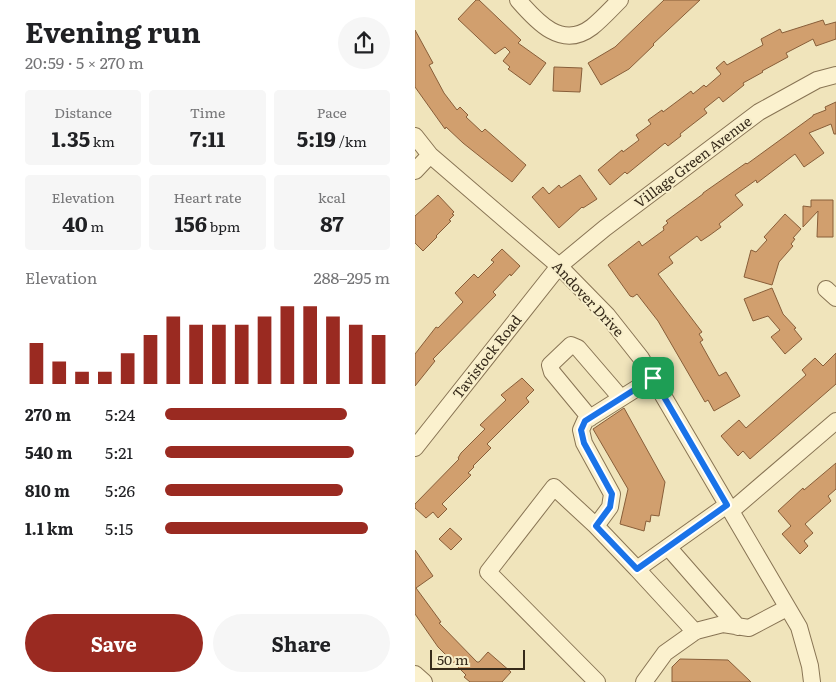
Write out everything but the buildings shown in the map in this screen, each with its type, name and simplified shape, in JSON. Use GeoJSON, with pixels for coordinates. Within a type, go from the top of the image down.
{"type":"FeatureCollection","features":[{"type":"Feature","properties":{"kind":"street"},"geometry":{"type":"LineString","coordinates":[[518,0],[535,19],[555,33],[572,36],[590,28],[620,0]]}},
{"type":"Feature","properties":{"kind":"street","name":"Village Green Avenue"},"geometry":{"type":"LineString","coordinates":[[559,266],[605,228],[759,112],[817,80],[836,75]]}},
{"type":"Feature","properties":{"kind":"street","name":"Andover Drive"},"geometry":{"type":"LineString","coordinates":[[415,136],[430,155],[559,266],[607,316],[641,358],[799,627],[810,666],[812,682]]}},
{"type":"Feature","properties":{"kind":"street"},"geometry":{"type":"LineString","coordinates":[[415,171],[430,155]]}},
{"type":"Feature","properties":{"kind":"street","name":"Tavistock Road"},"geometry":{"type":"LineString","coordinates":[[415,448],[559,266]]}},
{"type":"Feature","properties":{"kind":"street"},"geometry":{"type":"LineString","coordinates":[[590,418],[552,372],[550,364],[571,345],[579,348],[621,398]]}},
{"type":"Feature","properties":{"kind":"street"},"geometry":{"type":"LineString","coordinates":[[596,526],[610,507],[612,494],[584,443],[581,430],[585,421],[653,378]]}},
{"type":"Feature","properties":{"kind":"street"},"geometry":{"type":"LineString","coordinates":[[637,569],[729,508],[836,421]]}},
{"type":"Feature","properties":{"kind":"street"},"geometry":{"type":"LineString","coordinates":[[597,682],[488,572],[554,487],[596,526],[695,632]]}},
{"type":"Feature","properties":{"kind":"street"},"geometry":{"type":"LineString","coordinates":[[668,547],[738,626]]}},
{"type":"Feature","properties":{"kind":"street"},"geometry":{"type":"LineString","coordinates":[[644,682],[665,653],[695,632],[723,624],[749,628],[787,608]]}},
{"type":"Feature","properties":{"kind":"street"},"geometry":{"type":"LineString","coordinates":[[656,665],[659,682]]}},
{"type":"Feature","properties":{"kind":"street"},"geometry":{"type":"LineString","coordinates":[[415,674],[424,682]]}},
{"type":"Feature","properties":{"kind":"route"},"geometry":{"type":"LineString","coordinates":[[653,378],[727,505],[637,569],[596,526],[610,507],[612,494],[584,443],[581,430],[585,421],[653,378]]}}]}
